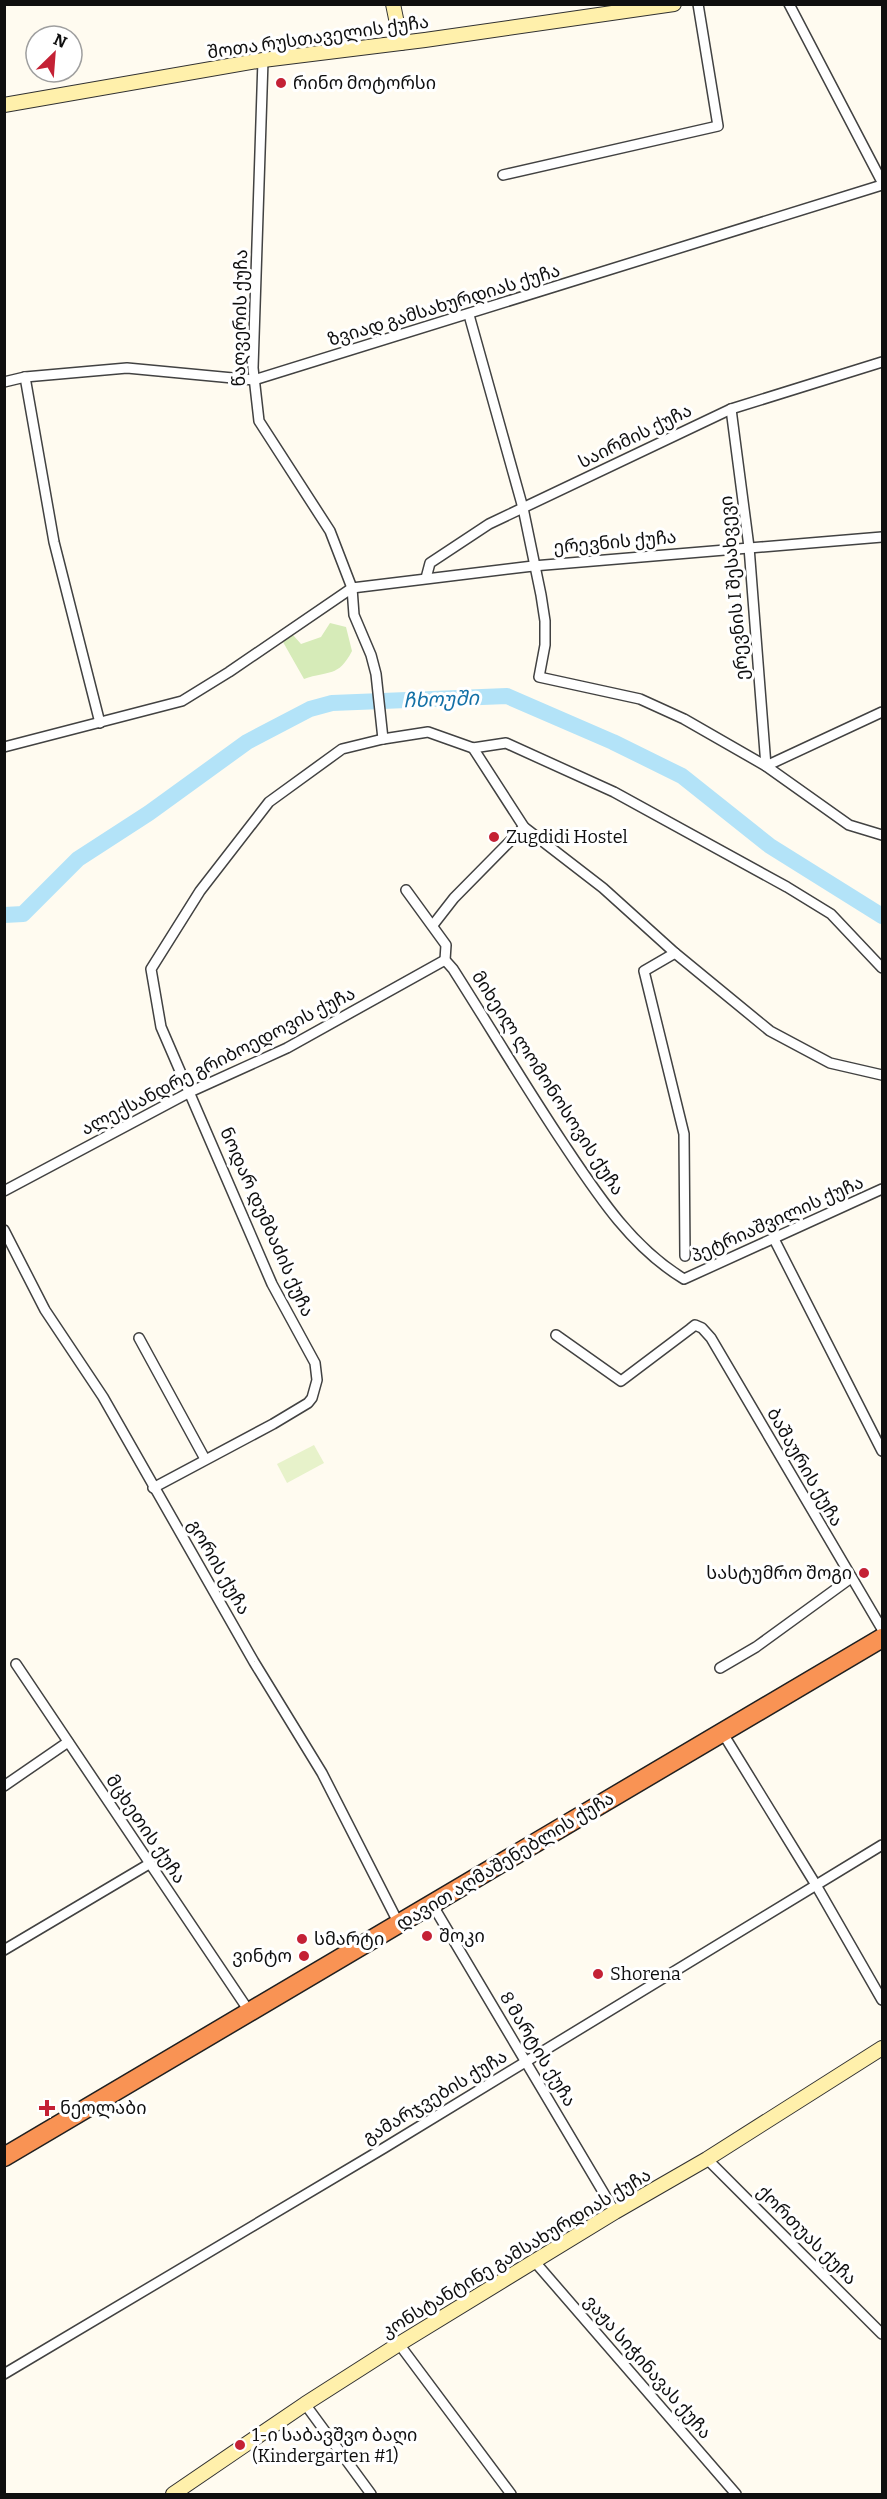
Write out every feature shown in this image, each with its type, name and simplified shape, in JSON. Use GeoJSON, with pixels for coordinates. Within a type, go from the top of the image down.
{"type":"FeatureCollection","features":[{"type":"Feature","properties":{"kind":"highway","name":"დავით აღმაშენებლის ქუჩა"},"geometry":{"type":"LineString","coordinates":[[4,2157],[882,1638]]}},
{"type":"Feature","properties":{"kind":"main road"},"geometry":{"type":"LineString","coordinates":[[393,4],[401,43]]}},
{"type":"Feature","properties":{"kind":"main road","name":"შოთა რუსთაველის ქუჩა"},"geometry":{"type":"LineString","coordinates":[[4,105],[263,60],[674,4]]}},
{"type":"Feature","properties":{"kind":"main road","name":"კონსტანტინე გამსახურდიას ქუჩა"},"geometry":{"type":"LineString","coordinates":[[173,2494],[305,2404],[399,2344],[615,2212],[707,2159],[882,2048]]}},
{"type":"Feature","properties":{"kind":"street"},"geometry":{"type":"LineString","coordinates":[[503,175],[718,126],[698,4]]}},
{"type":"Feature","properties":{"kind":"street"},"geometry":{"type":"LineString","coordinates":[[789,4],[882,184]]}},
{"type":"Feature","properties":{"kind":"street","name":"წაღვერის ქუჩა"},"geometry":{"type":"LineString","coordinates":[[263,60],[253,368],[259,421],[330,531],[352,588],[354,615],[371,655],[376,674],[383,739]]}},
{"type":"Feature","properties":{"kind":"street","name":"ზვიად გამსახურდიას ქუჩა"},"geometry":{"type":"LineString","coordinates":[[4,382],[25,377],[127,368],[254,380],[469,315],[882,184]]}},
{"type":"Feature","properties":{"kind":"street"},"geometry":{"type":"LineString","coordinates":[[469,315],[523,508],[545,621],[545,645],[540,676],[640,699],[684,719],[766,766],[849,825],[882,835]]}},
{"type":"Feature","properties":{"kind":"street","name":"საირმის ქუჩა"},"geometry":{"type":"LineString","coordinates":[[426,578],[430,563],[489,524],[731,409],[882,362]]}},
{"type":"Feature","properties":{"kind":"street"},"geometry":{"type":"LineString","coordinates":[[25,377],[54,542],[100,723]]}},
{"type":"Feature","properties":{"kind":"street","name":"ერევნის I შესახვევი"},"geometry":{"type":"LineString","coordinates":[[731,409],[749,547],[766,766]]}},
{"type":"Feature","properties":{"kind":"street","name":"ერევნის ქუჩა"},"geometry":{"type":"LineString","coordinates":[[352,588],[533,566],[882,537]]}},
{"type":"Feature","properties":{"kind":"street"},"geometry":{"type":"LineString","coordinates":[[4,747],[182,701],[229,672],[352,588]]}},
{"type":"Feature","properties":{"kind":"street"},"geometry":{"type":"LineString","coordinates":[[766,766],[882,712]]}},
{"type":"Feature","properties":{"kind":"street","name":"ნოდარ დუმბაძის ქუჩა"},"geometry":{"type":"LineString","coordinates":[[153,1488],[273,1425],[308,1403],[314,1392],[317,1372],[315,1363],[272,1284],[161,1028],[151,969],[200,891],[269,802],[342,749],[383,739],[428,732],[473,748]]}},
{"type":"Feature","properties":{"kind":"street"},"geometry":{"type":"LineString","coordinates":[[882,968],[831,914],[614,792],[506,743],[473,748],[524,827],[603,888],[675,953],[770,1031],[830,1063],[882,1075]]}},
{"type":"Feature","properties":{"kind":"street"},"geometry":{"type":"LineString","coordinates":[[432,926],[454,898],[524,827]]}},
{"type":"Feature","properties":{"kind":"street","name":"მიხეილ ლომონოსოვის ქუჩა"},"geometry":{"type":"LineString","coordinates":[[406,890],[446,945],[445,960],[453,969],[590,1184],[635,1240],[663,1266],[684,1278]]}},
{"type":"Feature","properties":{"kind":"street"},"geometry":{"type":"LineString","coordinates":[[675,953],[644,971],[684,1134],[685,1256]]}},
{"type":"Feature","properties":{"kind":"street","name":"ალექსანდრე გრიბოედოვის ქუჩა"},"geometry":{"type":"LineString","coordinates":[[4,1191],[190,1092],[287,1048],[445,960]]}},
{"type":"Feature","properties":{"kind":"street","name":"პეტრიაშვილის ქუჩა"},"geometry":{"type":"LineString","coordinates":[[684,1278],[882,1189]]}},
{"type":"Feature","properties":{"kind":"street","name":"გორის ქუჩა"},"geometry":{"type":"LineString","coordinates":[[4,1230],[45,1310],[103,1397],[254,1662],[322,1773],[399,1924]]}},
{"type":"Feature","properties":{"kind":"street"},"geometry":{"type":"LineString","coordinates":[[774,1239],[882,1451]]}},
{"type":"Feature","properties":{"kind":"street","name":"ბაშაურის ქუჩა"},"geometry":{"type":"LineString","coordinates":[[556,1335],[621,1381],[695,1325],[702,1328],[711,1338],[882,1629]]}},
{"type":"Feature","properties":{"kind":"street"},"geometry":{"type":"LineString","coordinates":[[139,1338],[205,1459]]}},
{"type":"Feature","properties":{"kind":"street"},"geometry":{"type":"LineString","coordinates":[[720,1668],[756,1647],[851,1578]]}},
{"type":"Feature","properties":{"kind":"street","name":"მცხეთის ქუჩა"},"geometry":{"type":"LineString","coordinates":[[16,1664],[249,2011]]}},
{"type":"Feature","properties":{"kind":"street"},"geometry":{"type":"LineString","coordinates":[[722,1732],[816,1885],[882,2000]]}},
{"type":"Feature","properties":{"kind":"street"},"geometry":{"type":"LineString","coordinates":[[4,1786],[68,1742]]}},
{"type":"Feature","properties":{"kind":"street","name":"გამარჯვების ქუჩა"},"geometry":{"type":"LineString","coordinates":[[4,2374],[882,1845]]}},
{"type":"Feature","properties":{"kind":"street"},"geometry":{"type":"LineString","coordinates":[[4,1950],[150,1863]]}},
{"type":"Feature","properties":{"kind":"street","name":"8 მარტის ქუჩა"},"geometry":{"type":"LineString","coordinates":[[432,1904],[615,2212]]}},
{"type":"Feature","properties":{"kind":"street","name":"ქორთუას ქუჩა"},"geometry":{"type":"LineString","coordinates":[[707,2159],[882,2334]]}},
{"type":"Feature","properties":{"kind":"street","name":"ვაჟა სიჭინავას ქუჩა"},"geometry":{"type":"LineString","coordinates":[[535,2262],[736,2494]]}},
{"type":"Feature","properties":{"kind":"street"},"geometry":{"type":"LineString","coordinates":[[399,2344],[511,2494]]}},
{"type":"Feature","properties":{"kind":"street"},"geometry":{"type":"LineString","coordinates":[[305,2404],[371,2494]]}},
{"type":"Feature","properties":{"kind":"green space"},"geometry":{"type":"Polygon","coordinates":[[[330,623],[346,627],[352,651],[342,666],[332,672],[304,679],[283,642],[293,635],[301,644],[321,637],[330,623]]]}},
{"type":"Feature","properties":{"kind":"green space"},"geometry":{"type":"Polygon","coordinates":[[[314,1445],[324,1463],[287,1483],[277,1464],[314,1445]]]}},
{"type":"Feature","properties":{"kind":"waterway","name":"ჩხოუში"},"geometry":{"type":"LineString","coordinates":[[4,915],[23,914],[78,859],[149,813],[247,742],[310,709],[332,703],[507,696],[613,742],[682,776],[770,846],[882,916]]}},
{"type":"Feature","properties":{"kind":"place","name":"რინო მოტორსი"},"geometry":{"type":"Point","coordinates":[281,83]}},
{"type":"Feature","properties":{"kind":"place","name":"Zugdidi Hostel"},"geometry":{"type":"Point","coordinates":[494,837]}},
{"type":"Feature","properties":{"kind":"place","name":"სასტუმრო შოგი"},"geometry":{"type":"Point","coordinates":[864,1573]}},
{"type":"Feature","properties":{"kind":"place","name":"შოკი"},"geometry":{"type":"Point","coordinates":[427,1936]}},
{"type":"Feature","properties":{"kind":"place","name":"სმარტი"},"geometry":{"type":"Point","coordinates":[302,1939]}},
{"type":"Feature","properties":{"kind":"place","name":"ვინტო"},"geometry":{"type":"Point","coordinates":[304,1956]}},
{"type":"Feature","properties":{"kind":"place","name":"Shorena"},"geometry":{"type":"Point","coordinates":[598,1974]}},
{"type":"Feature","properties":{"kind":"place","name":"ნეოლაბი"},"geometry":{"type":"Point","coordinates":[47,2108]}},
{"type":"Feature","properties":{"kind":"place","name":"1-ი საბავშვო ბაღი (Kindergarten #1)"},"geometry":{"type":"Point","coordinates":[240,2445]}}]}
